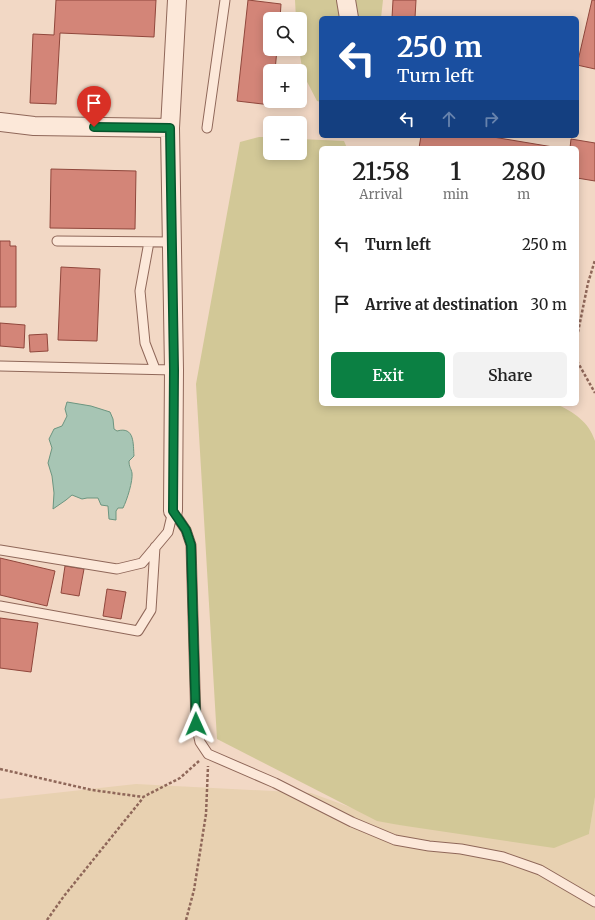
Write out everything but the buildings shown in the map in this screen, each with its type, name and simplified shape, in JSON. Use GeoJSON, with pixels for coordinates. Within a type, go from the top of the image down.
{"type":"FeatureCollection","features":[{"type":"Feature","properties":{"kind":"street"},"geometry":{"type":"LineString","coordinates":[[173,511],[174,370],[170,128],[177,0]]}},
{"type":"Feature","properties":{"kind":"street"},"geometry":{"type":"LineString","coordinates":[[346,0],[349,16]]}},
{"type":"Feature","properties":{"kind":"street"},"geometry":{"type":"LineString","coordinates":[[0,122],[34,126],[170,128]]}},
{"type":"Feature","properties":{"kind":"lane"},"geometry":{"type":"LineString","coordinates":[[207,128],[225,0]]}},
{"type":"Feature","properties":{"kind":"lane"},"geometry":{"type":"LineString","coordinates":[[57,241],[172,242]]}},
{"type":"Feature","properties":{"kind":"lane"},"geometry":{"type":"LineString","coordinates":[[149,242],[140,291],[145,343],[155,369]]}},
{"type":"Feature","properties":{"kind":"lane"},"geometry":{"type":"LineString","coordinates":[[0,366],[174,370]]}},
{"type":"Feature","properties":{"kind":"lane"},"geometry":{"type":"LineString","coordinates":[[0,550],[117,569],[142,563],[168,532],[173,511]]}},
{"type":"Feature","properties":{"kind":"lane"},"geometry":{"type":"LineString","coordinates":[[173,511],[186,530],[191,545],[196,724],[200,742],[208,754],[275,783],[352,822],[395,840],[429,846],[462,848],[503,857],[540,870],[595,902]]}},
{"type":"Feature","properties":{"kind":"lane"},"geometry":{"type":"LineString","coordinates":[[0,606],[138,631],[151,610],[155,547]]}},
{"type":"Feature","properties":{"kind":"path"},"geometry":{"type":"LineString","coordinates":[[579,327],[588,283],[595,260]]}},
{"type":"Feature","properties":{"kind":"path"},"geometry":{"type":"LineString","coordinates":[[579,365],[595,393]]}},
{"type":"Feature","properties":{"kind":"path"},"geometry":{"type":"LineString","coordinates":[[590,384],[595,385]]}},
{"type":"Feature","properties":{"kind":"path"},"geometry":{"type":"LineString","coordinates":[[47,920],[143,798],[180,778],[208,754]]}},
{"type":"Feature","properties":{"kind":"path"},"geometry":{"type":"LineString","coordinates":[[186,920],[194,890],[206,814],[208,754]]}},
{"type":"Feature","properties":{"kind":"path"},"geometry":{"type":"LineString","coordinates":[[0,769],[92,790],[143,798]]}},
{"type":"Feature","properties":{"kind":"shaded area"},"geometry":{"type":"Polygon","coordinates":[[[295,0],[383,0],[381,16],[319,16],[319,102],[317,101],[307,82],[307,64],[301,64],[300,56],[307,56],[307,12],[296,12],[295,0]]]}},
{"type":"Feature","properties":{"kind":"shaded area"},"geometry":{"type":"Polygon","coordinates":[[[263,137],[263,160],[307,160],[307,139],[344,141],[346,146],[319,146],[319,406],[560,406],[575,414],[585,423],[595,441],[595,797],[589,834],[554,848],[377,821],[217,739],[196,384],[240,142],[263,137]]]}},
{"type":"Feature","properties":{"kind":"shaded area"},"geometry":{"type":"Polygon","coordinates":[[[67,402],[91,406],[110,412],[113,419],[114,429],[117,431],[127,431],[132,437],[134,456],[129,461],[129,465],[132,473],[132,481],[123,508],[118,508],[116,511],[116,520],[109,519],[108,506],[101,505],[98,498],[82,499],[72,495],[53,509],[54,493],[52,476],[48,463],[52,448],[49,439],[54,429],[62,426],[67,416],[65,409],[67,402]]]}},
{"type":"Feature","properties":{"kind":"shaded area"},"geometry":{"type":"Polygon","coordinates":[[[136,784],[311,793],[399,825],[589,834],[595,797],[595,920],[0,920],[0,799],[136,784]]]}},
{"type":"Feature","properties":{"kind":"route"},"geometry":{"type":"LineString","coordinates":[[94,127],[170,128],[174,370],[173,511],[186,530],[191,545],[196,724]]}}]}
